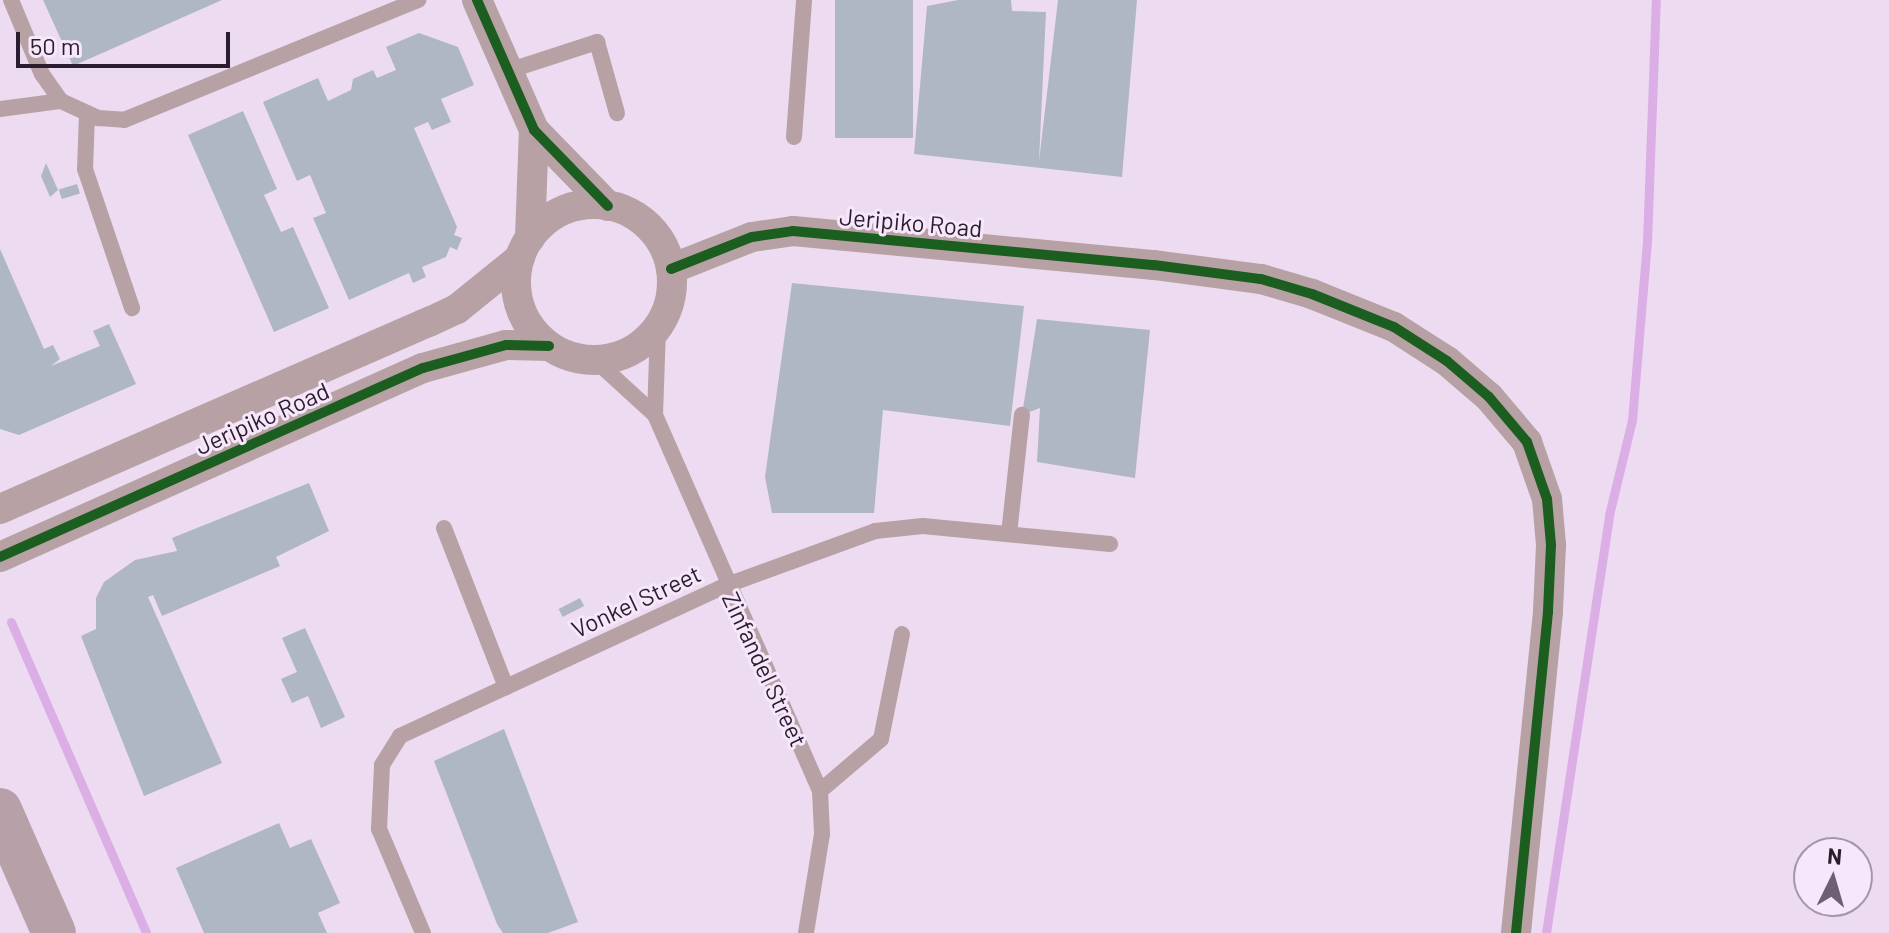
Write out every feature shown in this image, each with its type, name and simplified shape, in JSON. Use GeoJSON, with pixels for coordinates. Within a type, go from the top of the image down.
{"type":"FeatureCollection","features":[{"type":"Feature","properties":{"kind":"main road"},"geometry":{"type":"LineString","coordinates":[[0,810],[54,933]]}},
{"type":"Feature","properties":{"kind":"street"},"geometry":{"type":"LineString","coordinates":[[477,0],[534,130],[608,206],[650,227],[671,269],[668,309],[658,328],[630,352],[595,360],[549,346],[520,307],[516,283],[525,248],[534,130]]}},
{"type":"Feature","properties":{"kind":"street"},"geometry":{"type":"LineString","coordinates":[[525,248],[564,210],[608,206]]}},
{"type":"Feature","properties":{"kind":"street","name":"Jeripiko Road"},"geometry":{"type":"LineString","coordinates":[[671,269],[752,237],[793,231],[1154,265],[1261,279],[1394,327],[1447,361],[1489,397],[1527,442],[1547,499],[1551,545],[1516,933]]}},
{"type":"Feature","properties":{"kind":"street","name":"Jeripiko Road"},"geometry":{"type":"LineString","coordinates":[[0,509],[457,309],[525,248]]}},
{"type":"Feature","properties":{"kind":"street","name":"Jeripiko Road"},"geometry":{"type":"LineString","coordinates":[[0,557],[423,368],[506,345],[549,346]]}},
{"type":"Feature","properties":{"kind":"lane"},"geometry":{"type":"LineString","coordinates":[[11,0],[42,74],[61,101],[87,113],[124,120],[153,112],[418,0]]}},
{"type":"Feature","properties":{"kind":"lane"},"geometry":{"type":"LineString","coordinates":[[794,137],[804,0]]}},
{"type":"Feature","properties":{"kind":"lane"},"geometry":{"type":"LineString","coordinates":[[508,71],[597,42],[617,113]]}},
{"type":"Feature","properties":{"kind":"lane"},"geometry":{"type":"LineString","coordinates":[[0,109],[61,101]]}},
{"type":"Feature","properties":{"kind":"lane"},"geometry":{"type":"LineString","coordinates":[[87,113],[85,169],[132,308]]}},
{"type":"Feature","properties":{"kind":"lane","name":"Zinfandel Street"},"geometry":{"type":"LineString","coordinates":[[655,415],[658,328]]}},
{"type":"Feature","properties":{"kind":"lane","name":"Zinfandel Street"},"geometry":{"type":"LineString","coordinates":[[595,360],[655,415],[820,791],[822,834],[806,933]]}},
{"type":"Feature","properties":{"kind":"lane"},"geometry":{"type":"LineString","coordinates":[[1009,534],[1022,415]]}},
{"type":"Feature","properties":{"kind":"lane","name":"Vonkel Street"},"geometry":{"type":"LineString","coordinates":[[423,933],[379,829],[382,765],[400,736],[727,585],[895,526],[1110,544]]}},
{"type":"Feature","properties":{"kind":"lane"},"geometry":{"type":"LineString","coordinates":[[444,528],[506,687]]}},
{"type":"Feature","properties":{"kind":"lane"},"geometry":{"type":"LineString","coordinates":[[820,791],[881,739],[902,634]]}},
{"type":"Feature","properties":{"kind":"building"},"geometry":{"type":"Polygon","coordinates":[[[43,0],[222,0],[73,66],[43,0]]]}},
{"type":"Feature","properties":{"kind":"building"},"geometry":{"type":"Polygon","coordinates":[[[835,0],[913,0],[913,138],[835,138],[835,0]]]}},
{"type":"Feature","properties":{"kind":"building"},"geometry":{"type":"Polygon","coordinates":[[[958,0],[1011,0],[1012,11],[1046,12],[1039,161],[1058,0],[1137,0],[1122,177],[914,154],[927,6],[958,0]]]}},
{"type":"Feature","properties":{"kind":"building"},"geometry":{"type":"Polygon","coordinates":[[[419,33],[458,47],[474,85],[441,99],[451,122],[432,130],[428,122],[414,128],[457,227],[454,235],[462,238],[457,250],[450,247],[446,257],[422,267],[426,277],[413,283],[409,273],[349,300],[313,218],[326,213],[310,175],[297,181],[263,102],[318,78],[328,101],[351,90],[353,79],[373,70],[377,78],[396,70],[386,47],[419,33]]]}},
{"type":"Feature","properties":{"kind":"building"},"geometry":{"type":"Polygon","coordinates":[[[243,111],[277,189],[264,195],[281,232],[293,227],[329,308],[274,332],[188,135],[243,111]]]}},
{"type":"Feature","properties":{"kind":"building"},"geometry":{"type":"Polygon","coordinates":[[[46,163],[58,190],[50,197],[41,176],[46,163]]]}},
{"type":"Feature","properties":{"kind":"building"},"geometry":{"type":"Polygon","coordinates":[[[77,184],[80,194],[62,199],[59,190],[77,184]]]}},
{"type":"Feature","properties":{"kind":"building"},"geometry":{"type":"Polygon","coordinates":[[[0,249],[44,349],[53,345],[60,359],[51,366],[100,346],[93,331],[109,324],[136,384],[19,435],[0,429],[0,249]]]}},
{"type":"Feature","properties":{"kind":"building"},"geometry":{"type":"Polygon","coordinates":[[[792,283],[1024,306],[1010,426],[883,410],[874,513],[772,513],[765,477],[792,283]]]}},
{"type":"Feature","properties":{"kind":"building"},"geometry":{"type":"Polygon","coordinates":[[[1037,319],[1150,330],[1135,478],[1037,462],[1040,408],[1022,415],[1037,319]]]}},
{"type":"Feature","properties":{"kind":"building"},"geometry":{"type":"Polygon","coordinates":[[[309,483],[329,531],[276,557],[280,566],[162,616],[153,595],[148,597],[222,763],[144,796],[81,636],[96,629],[96,598],[104,582],[135,560],[177,551],[172,538],[309,483]]]}},
{"type":"Feature","properties":{"kind":"building"},"geometry":{"type":"Polygon","coordinates":[[[580,598],[584,606],[563,617],[559,609],[580,598]]]}},
{"type":"Feature","properties":{"kind":"building"},"geometry":{"type":"Polygon","coordinates":[[[305,628],[345,717],[321,728],[308,696],[292,703],[281,679],[297,672],[282,638],[305,628]]]}},
{"type":"Feature","properties":{"kind":"building"},"geometry":{"type":"Polygon","coordinates":[[[504,729],[578,922],[548,933],[503,933],[497,924],[434,761],[504,729]]]}},
{"type":"Feature","properties":{"kind":"building"},"geometry":{"type":"Polygon","coordinates":[[[279,823],[290,848],[311,839],[340,903],[318,913],[327,933],[204,933],[176,868],[279,823]]]}},
{"type":"Feature","properties":{"kind":"waterway"},"geometry":{"type":"LineString","coordinates":[[1546,933],[1609,515],[1632,420],[1647,242],[1656,0]]}},
{"type":"Feature","properties":{"kind":"waterway"},"geometry":{"type":"LineString","coordinates":[[11,622],[146,933]]}},
{"type":"Feature","properties":{"kind":"cycle path"},"geometry":{"type":"LineString","coordinates":[[477,0],[534,130],[608,206]]}},
{"type":"Feature","properties":{"kind":"cycle path"},"geometry":{"type":"LineString","coordinates":[[671,269],[752,237],[793,231],[1154,265],[1261,279],[1312,294],[1394,327],[1447,361],[1489,397],[1527,442],[1547,499],[1551,545],[1548,612],[1516,933]]}},
{"type":"Feature","properties":{"kind":"cycle path"},"geometry":{"type":"LineString","coordinates":[[0,557],[423,368],[506,345],[549,346]]}}]}
